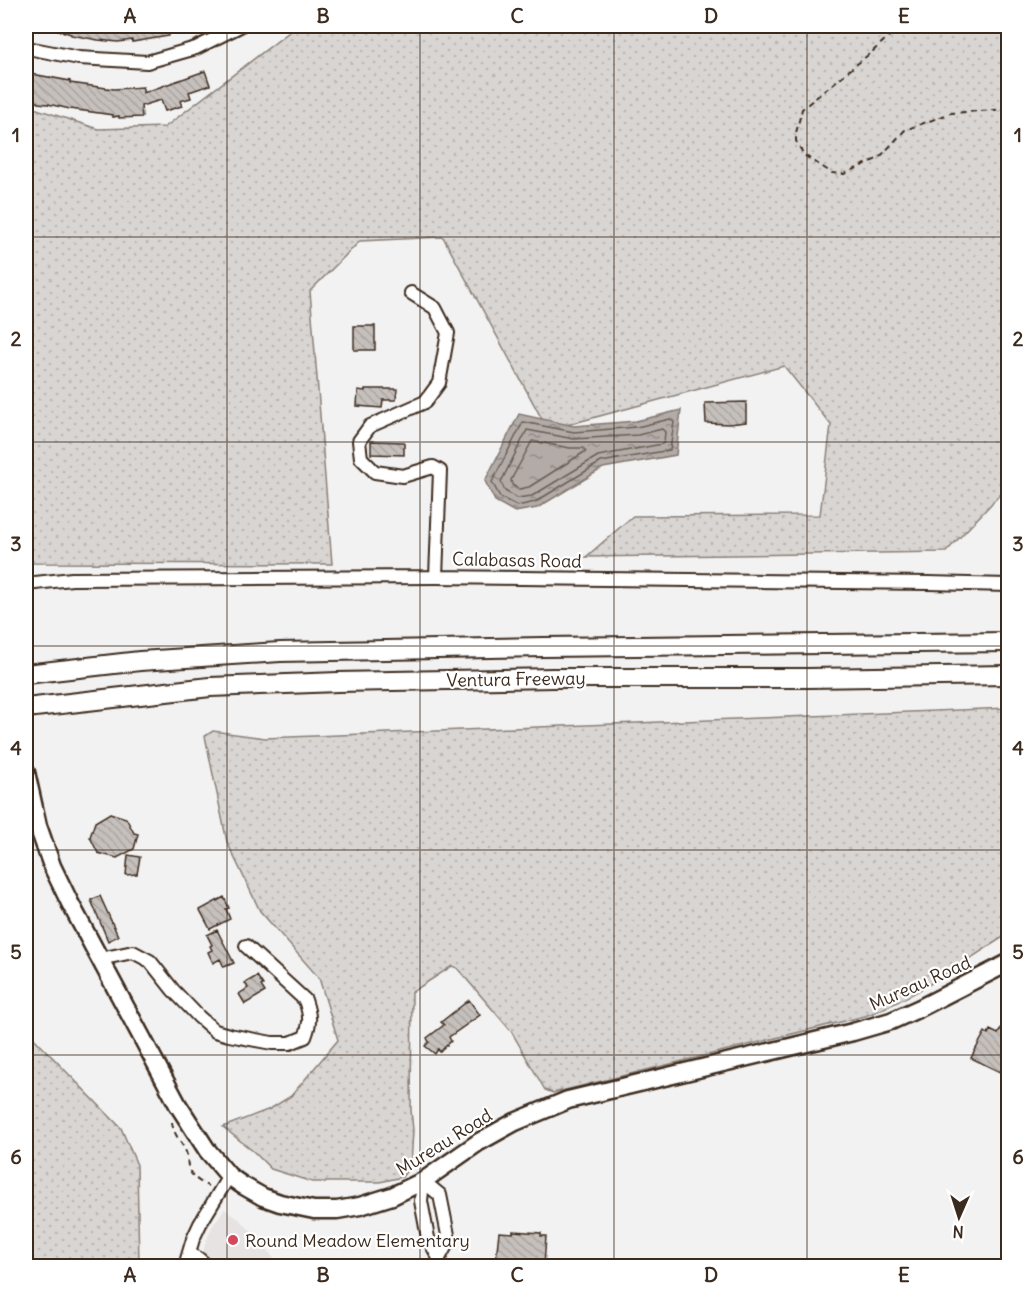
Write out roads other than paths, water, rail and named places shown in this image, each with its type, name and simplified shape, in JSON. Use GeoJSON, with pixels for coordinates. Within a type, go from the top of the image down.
{"type":"FeatureCollection","features":[{"type":"Feature","properties":{"kind":"highway","name":"Ventura Freeway"},"geometry":{"type":"LineString","coordinates":[[26,674],[140,661],[280,652],[1008,642]]}},
{"type":"Feature","properties":{"kind":"highway","name":"Ventura Freeway"},"geometry":{"type":"LineString","coordinates":[[26,708],[210,687],[315,683],[564,678],[1008,675]]}},
{"type":"Feature","properties":{"kind":"main road","name":"Mureau Road"},"geometry":{"type":"LineString","coordinates":[[26,772],[38,826],[52,866],[178,1105],[207,1150],[229,1176],[264,1197],[288,1205],[314,1210],[337,1210],[392,1196],[423,1181],[479,1142],[515,1122],[559,1103],[891,1021],[1008,963]]}},
{"type":"Feature","properties":{"kind":"street"},"geometry":{"type":"LineString","coordinates":[[26,49],[79,58],[147,62],[196,48],[240,26]]}},
{"type":"Feature","properties":{"kind":"street"},"geometry":{"type":"LineString","coordinates":[[411,293],[435,308],[448,333],[439,383],[425,402],[370,426],[359,441],[362,458],[375,472],[403,476],[433,467],[440,471],[436,577]]}},
{"type":"Feature","properties":{"kind":"street","name":"Calabasas Road"},"geometry":{"type":"LineString","coordinates":[[26,584],[72,579],[436,577],[1008,585]]}},
{"type":"Feature","properties":{"kind":"street"},"geometry":{"type":"LineString","coordinates":[[100,959],[133,952],[150,962],[180,997],[215,1031],[272,1043],[290,1044],[305,1037],[310,1025],[305,1000],[246,946]]}},
{"type":"Feature","properties":{"kind":"street"},"geometry":{"type":"LineString","coordinates":[[185,1266],[192,1239],[229,1176]]}},
{"type":"Feature","properties":{"kind":"street"},"geometry":{"type":"LineString","coordinates":[[423,1181],[421,1201],[428,1238],[439,1262]]}},
{"type":"Feature","properties":{"kind":"street"},"geometry":{"type":"LineString","coordinates":[[423,1181],[440,1195],[449,1240],[439,1262]]}},
{"type":"Feature","properties":{"kind":"street"},"geometry":{"type":"LineString","coordinates":[[189,1252],[207,1266]]}},
{"type":"Feature","properties":{"kind":"water"},"geometry":{"type":"Polygon","coordinates":[[[681,410],[676,455],[603,468],[537,508],[515,512],[495,501],[485,481],[519,414],[574,426],[636,421],[681,410]]]}},
{"type":"Feature","properties":{"kind":"place","name":"Round Meadow Elementary"},"geometry":{"type":"Point","coordinates":[233,1240]}}]}
